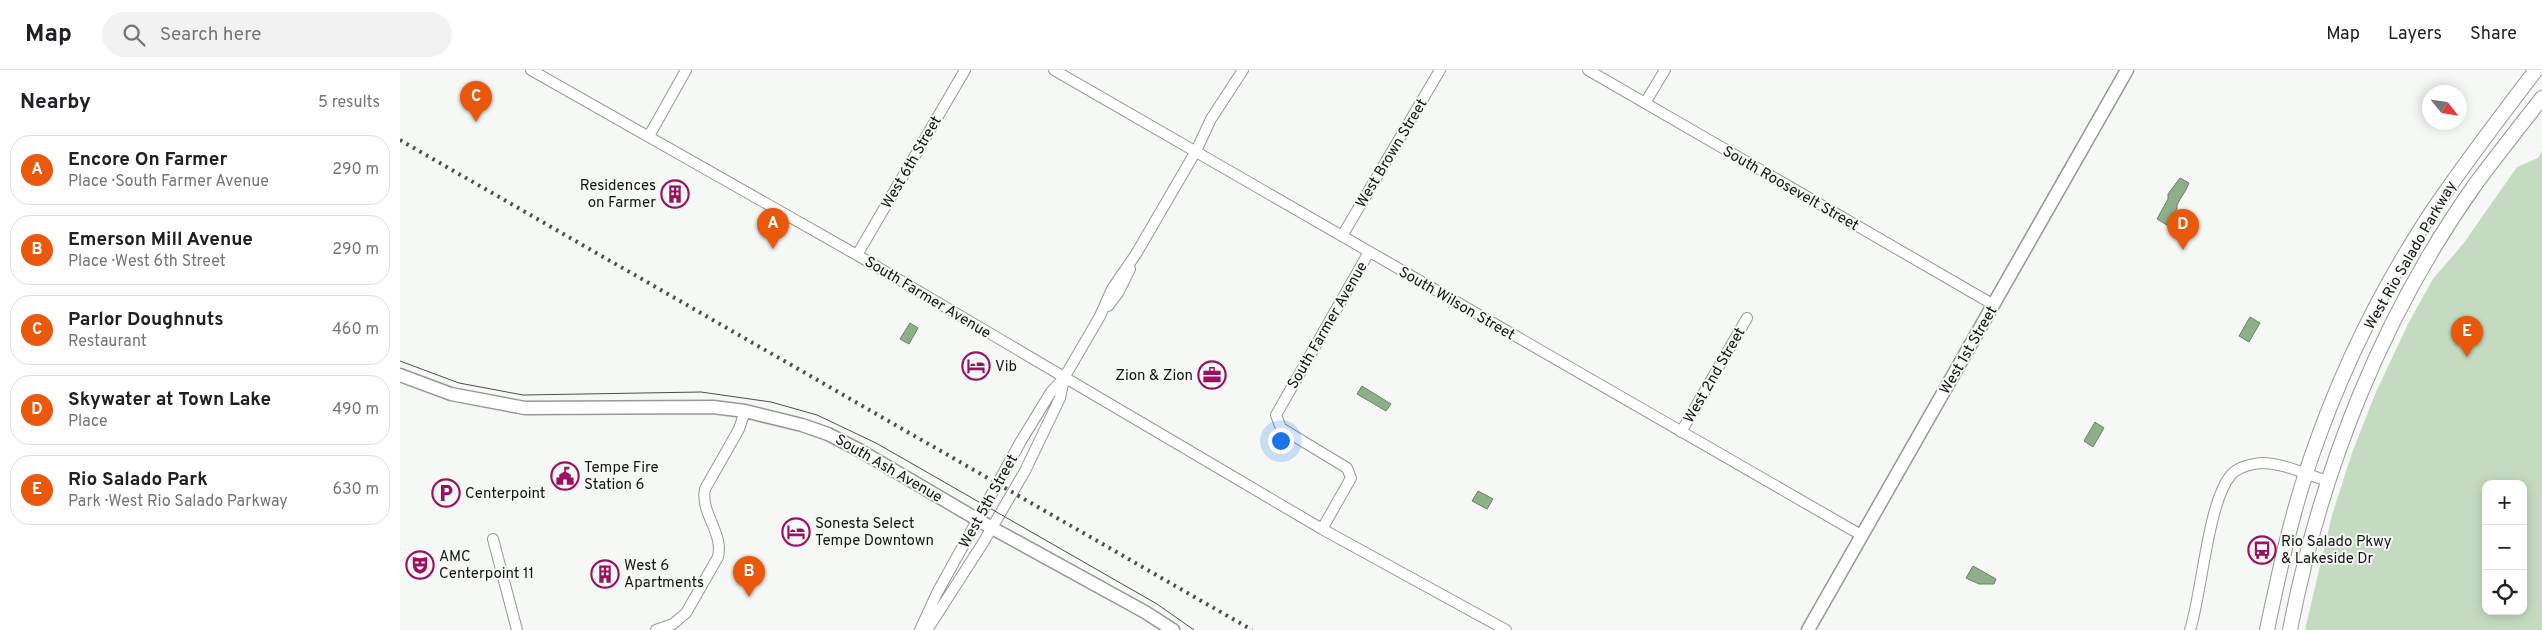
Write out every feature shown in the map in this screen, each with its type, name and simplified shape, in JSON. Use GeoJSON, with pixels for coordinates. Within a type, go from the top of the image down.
{"type":"FeatureCollection","features":[{"type":"Feature","properties":{"kind":"main road","name":"West Rio Salado Parkway"},"geometry":{"type":"LineString","coordinates":[[2267,630],[2306,474],[2340,385],[2384,293],[2430,215],[2469,157],[2536,70]]}},
{"type":"Feature","properties":{"kind":"main road","name":"West Rio Salado Parkway"},"geometry":{"type":"LineString","coordinates":[[2290,630],[2312,534],[2328,481],[2372,366],[2412,289],[2478,182],[2542,98]]}},
{"type":"Feature","properties":{"kind":"street","name":"South Farmer Avenue"},"geometry":{"type":"LineString","coordinates":[[531,70],[857,255],[1322,529],[1506,630]]}},
{"type":"Feature","properties":{"kind":"street"},"geometry":{"type":"LineString","coordinates":[[649,136],[686,70]]}},
{"type":"Feature","properties":{"kind":"street","name":"West 6th Street"},"geometry":{"type":"LineString","coordinates":[[857,255],[965,70]]}},
{"type":"Feature","properties":{"kind":"street","name":"South Wilson Street"},"geometry":{"type":"LineString","coordinates":[[1054,70],[1861,535]]}},
{"type":"Feature","properties":{"kind":"street","name":"West 5th Street"},"geometry":{"type":"LineString","coordinates":[[920,630],[1020,441],[1051,392],[1064,378],[1100,316],[1118,293],[1136,254],[1196,151],[1224,110],[1230,93],[1243,70]]}},
{"type":"Feature","properties":{"kind":"street","name":"West Brown Street"},"geometry":{"type":"LineString","coordinates":[[1342,236],[1440,70]]}},
{"type":"Feature","properties":{"kind":"street","name":"South Roosevelt Street"},"geometry":{"type":"LineString","coordinates":[[1588,70],[1994,306]]}},
{"type":"Feature","properties":{"kind":"street"},"geometry":{"type":"LineString","coordinates":[[1646,103],[1665,70]]}},
{"type":"Feature","properties":{"kind":"street","name":"West 1st Street"},"geometry":{"type":"LineString","coordinates":[[1808,630],[2127,70]]}},
{"type":"Feature","properties":{"kind":"street","name":"South Farmer Avenue"},"geometry":{"type":"LineString","coordinates":[[1322,529],[1351,478],[1347,468],[1281,428],[1276,415],[1369,252]]}},
{"type":"Feature","properties":{"kind":"street","name":"West 2nd Street"},"geometry":{"type":"LineString","coordinates":[[1682,432],[1747,318]]}},
{"type":"Feature","properties":{"kind":"street","name":"South Ash Avenue"},"geometry":{"type":"LineString","coordinates":[[400,375],[450,394],[525,408],[691,406],[745,411],[828,434],[859,450],[992,528],[1145,612],[1172,630]]}},
{"type":"Feature","properties":{"kind":"street","name":"West 5th Street"},"geometry":{"type":"LineString","coordinates":[[927,630],[992,528],[1025,471],[1060,398],[1064,378]]}},
{"type":"Feature","properties":{"kind":"street"},"geometry":{"type":"LineString","coordinates":[[656,630],[673,624],[686,613],[718,557],[720,549],[718,539],[704,504],[705,489],[739,429],[745,411]]}},
{"type":"Feature","properties":{"kind":"street"},"geometry":{"type":"LineString","coordinates":[[2190,630],[2212,525],[2220,496],[2231,475],[2249,465],[2262,463],[2328,481]]}},
{"type":"Feature","properties":{"kind":"street"},"geometry":{"type":"LineString","coordinates":[[493,539],[517,630]]}},
{"type":"Feature","properties":{"kind":"shaded area"},"geometry":{"type":"Polygon","coordinates":[[[2542,151],[2542,630],[2305,630],[2332,515],[2352,453],[2376,392],[2409,322],[2433,279],[2463,244],[2517,167],[2538,158],[2542,151]]]}},
{"type":"Feature","properties":{"kind":"shaded area"},"geometry":{"type":"Polygon","coordinates":[[[2180,178],[2189,183],[2167,225],[2157,219],[2168,199],[2168,194],[2180,178]]]}},
{"type":"Feature","properties":{"kind":"shaded area"},"geometry":{"type":"Polygon","coordinates":[[[2250,317],[2260,323],[2249,342],[2239,336],[2250,317]]]}},
{"type":"Feature","properties":{"kind":"shaded area"},"geometry":{"type":"Polygon","coordinates":[[[910,323],[918,328],[909,344],[900,339],[910,323]]]}},
{"type":"Feature","properties":{"kind":"shaded area"},"geometry":{"type":"Polygon","coordinates":[[[1362,386],[1391,404],[1386,411],[1357,394],[1362,386]]]}},
{"type":"Feature","properties":{"kind":"shaded area"},"geometry":{"type":"Polygon","coordinates":[[[2095,422],[2104,428],[2093,447],[2084,441],[2095,422]]]}},
{"type":"Feature","properties":{"kind":"shaded area"},"geometry":{"type":"Polygon","coordinates":[[[1478,491],[1493,499],[1487,509],[1472,501],[1478,491]]]}},
{"type":"Feature","properties":{"kind":"shaded area"},"geometry":{"type":"Polygon","coordinates":[[[1973,566],[1996,579],[1994,584],[1979,584],[1966,578],[1973,566]]]}},
{"type":"Feature","properties":{"kind":"tram line"},"geometry":{"type":"LineString","coordinates":[[400,361],[459,383],[523,395],[701,392],[771,402],[817,415],[876,443],[1157,604],[1194,630]]}},
{"type":"Feature","properties":{"kind":"railway"},"geometry":{"type":"LineString","coordinates":[[400,140],[1252,630]]}},
{"type":"Feature","properties":{"kind":"place","name":"Parlor Doughnuts"},"geometry":{"type":"Point","coordinates":[476,122]}},
{"type":"Feature","properties":{"kind":"place","name":"Residences on Farmer"},"geometry":{"type":"Point","coordinates":[675,194]}},
{"type":"Feature","properties":{"kind":"place","name":"Encore On Farmer"},"geometry":{"type":"Point","coordinates":[773,249]}},
{"type":"Feature","properties":{"kind":"place","name":"Skywater at Town Lake"},"geometry":{"type":"Point","coordinates":[2183,250]}},
{"type":"Feature","properties":{"kind":"place","name":"Rio Salado Park"},"geometry":{"type":"Point","coordinates":[2467,357]}},
{"type":"Feature","properties":{"kind":"place","name":"Vib"},"geometry":{"type":"Point","coordinates":[976,366]}},
{"type":"Feature","properties":{"kind":"place","name":"Zion & Zion"},"geometry":{"type":"Point","coordinates":[1212,375]}},
{"type":"Feature","properties":{"kind":"place","name":"Tempe Fire Station 6"},"geometry":{"type":"Point","coordinates":[565,476]}},
{"type":"Feature","properties":{"kind":"place","name":"Centerpoint"},"geometry":{"type":"Point","coordinates":[446,493]}},
{"type":"Feature","properties":{"kind":"place","name":"Sonesta Select Tempe Downtown"},"geometry":{"type":"Point","coordinates":[796,532]}},
{"type":"Feature","properties":{"kind":"place","name":"Rio Salado Pkwy & Lakeside Dr"},"geometry":{"type":"Point","coordinates":[2262,550]}},
{"type":"Feature","properties":{"kind":"place","name":"AMC Centerpoint 11"},"geometry":{"type":"Point","coordinates":[420,565]}},
{"type":"Feature","properties":{"kind":"place","name":"West 6 Apartments"},"geometry":{"type":"Point","coordinates":[605,574]}},
{"type":"Feature","properties":{"kind":"place","name":"Emerson Mill Avenue"},"geometry":{"type":"Point","coordinates":[749,597]}}]}
